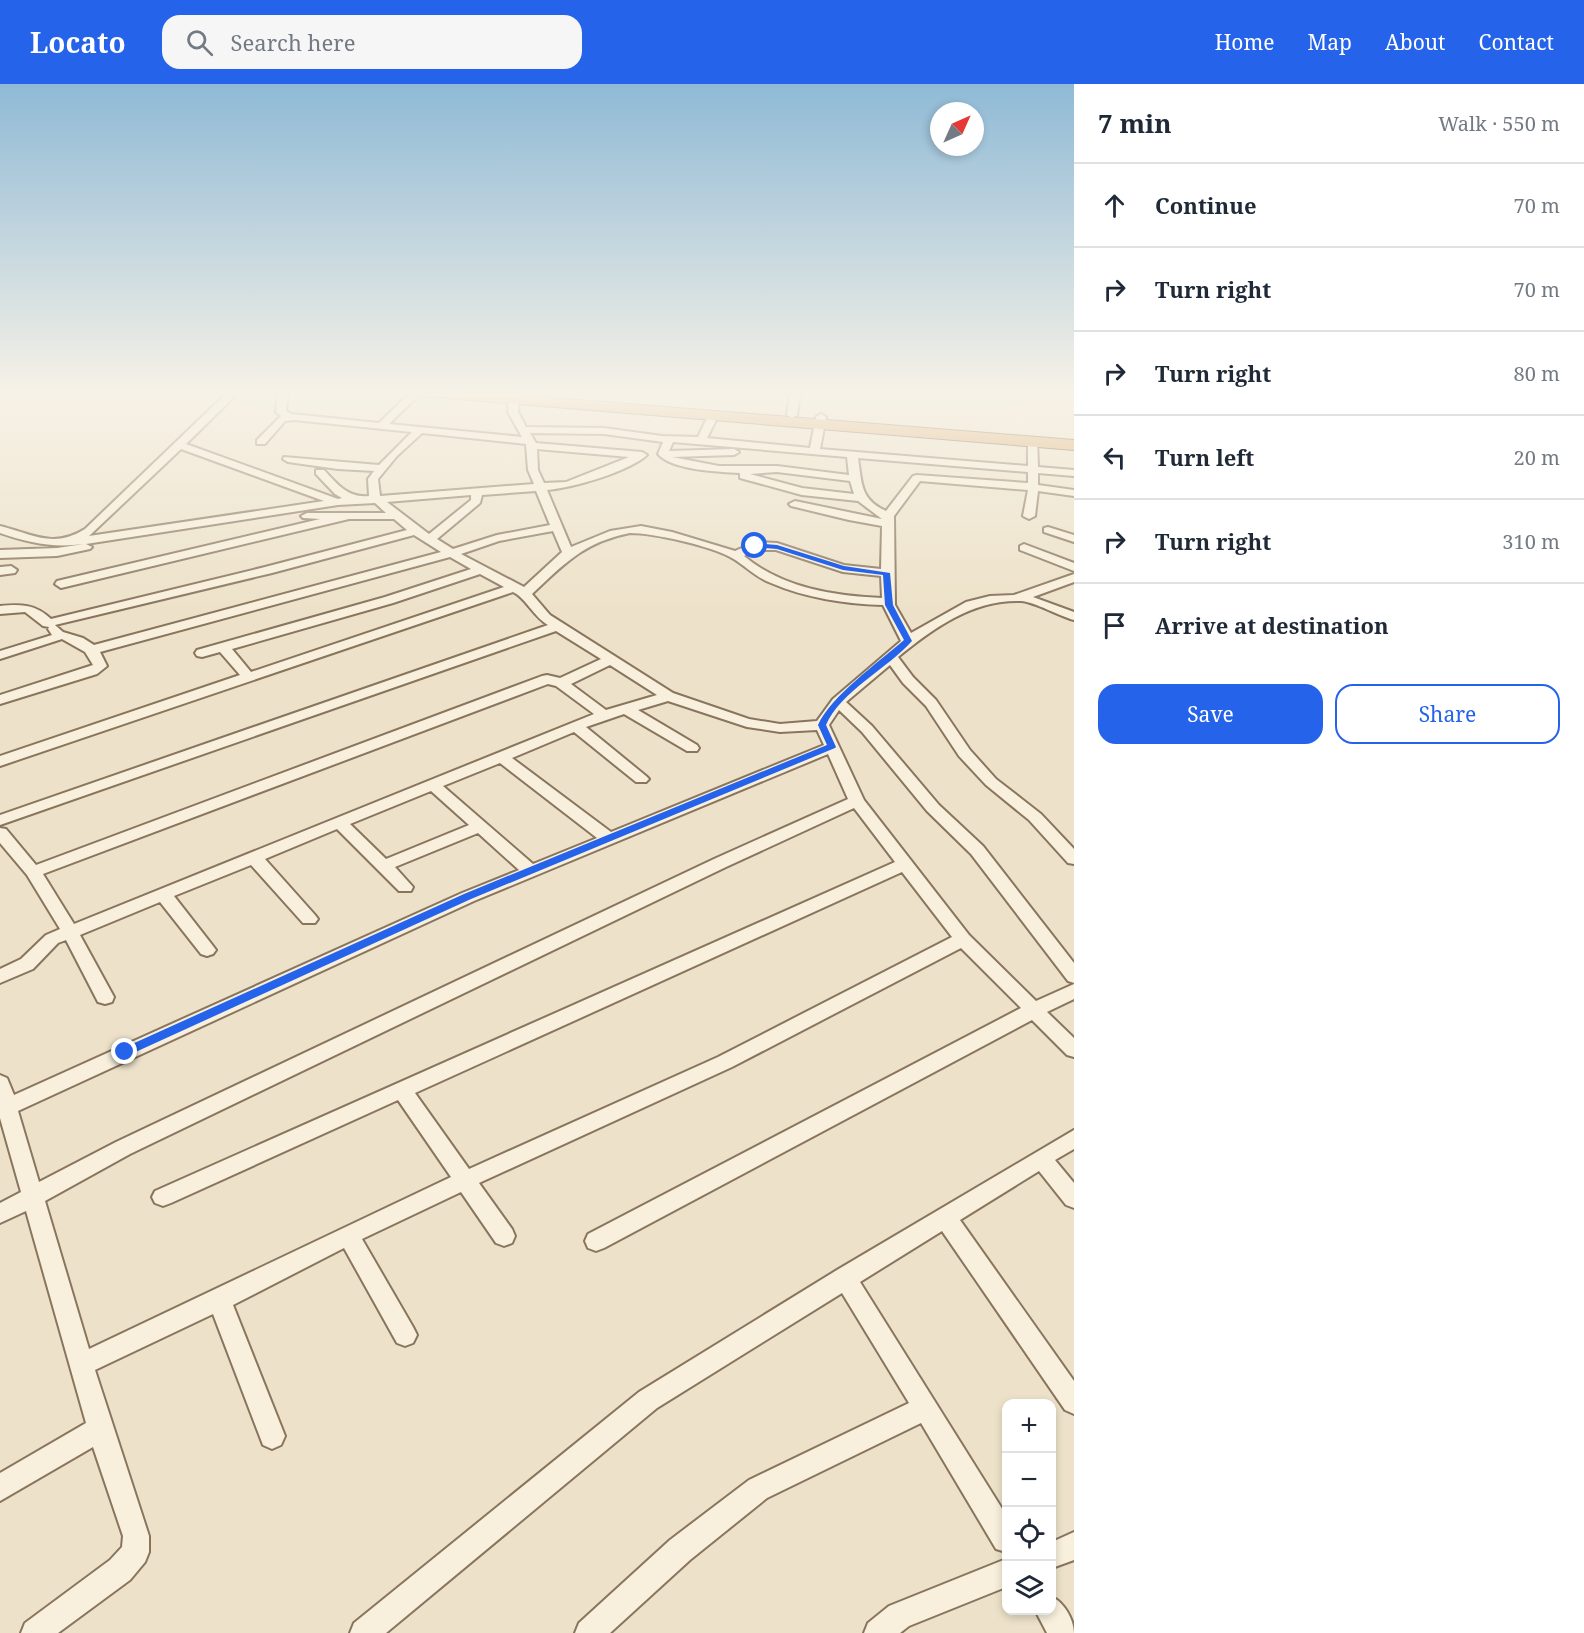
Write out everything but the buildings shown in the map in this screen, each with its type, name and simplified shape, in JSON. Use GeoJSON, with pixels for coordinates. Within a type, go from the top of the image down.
{"type":"FeatureCollection","features":[{"type":"Feature","properties":{"kind":"street"},"geometry":{"type":"LineString","coordinates":[[73,542],[89,531],[160,464]]}},
{"type":"Feature","properties":{"kind":"street"},"geometry":{"type":"LineString","coordinates":[[233,464],[338,502]]}},
{"type":"Feature","properties":{"kind":"street"},"geometry":{"type":"LineString","coordinates":[[326,464],[381,468]]}},
{"type":"Feature","properties":{"kind":"street"},"geometry":{"type":"LineString","coordinates":[[385,464],[374,479],[377,499],[394,516],[451,553],[520,590],[545,618],[668,696],[747,723],[780,728],[822,725]]}},
{"type":"Feature","properties":{"kind":"street"},"geometry":{"type":"LineString","coordinates":[[532,464],[532,470],[568,553]]}},
{"type":"Feature","properties":{"kind":"street"},"geometry":{"type":"LineString","coordinates":[[0,545],[73,542],[354,500],[567,485],[621,464]]}},
{"type":"Feature","properties":{"kind":"street"},"geometry":{"type":"LineString","coordinates":[[686,464],[719,469],[783,470],[856,479]]}},
{"type":"Feature","properties":{"kind":"street"},"geometry":{"type":"LineString","coordinates":[[783,464],[783,470]]}},
{"type":"Feature","properties":{"kind":"street"},"geometry":{"type":"LineString","coordinates":[[854,464],[861,498],[867,507],[888,520]]}},
{"type":"Feature","properties":{"kind":"street"},"geometry":{"type":"LineString","coordinates":[[1014,464],[1062,464]]}},
{"type":"Feature","properties":{"kind":"street"},"geometry":{"type":"LineString","coordinates":[[1032,465],[1074,472]]}},
{"type":"Feature","properties":{"kind":"street"},"geometry":{"type":"LineString","coordinates":[[1029,516],[1033,487],[1032,465]]}},
{"type":"Feature","properties":{"kind":"street"},"geometry":{"type":"LineString","coordinates":[[925,469],[977,473],[983,476],[984,483]]}},
{"type":"Feature","properties":{"kind":"street"},"geometry":{"type":"LineString","coordinates":[[747,470],[744,476],[810,494],[834,498],[861,498]]}},
{"type":"Feature","properties":{"kind":"street"},"geometry":{"type":"LineString","coordinates":[[320,472],[339,492],[354,500]]}},
{"type":"Feature","properties":{"kind":"street"},"geometry":{"type":"LineString","coordinates":[[908,641],[889,602],[888,520],[917,478],[1033,487],[1074,493]]}},
{"type":"Feature","properties":{"kind":"street"},"geometry":{"type":"LineString","coordinates":[[429,540],[476,501],[477,490]]}},
{"type":"Feature","properties":{"kind":"street"},"geometry":{"type":"LineString","coordinates":[[795,504],[849,517],[888,520]]}},
{"type":"Feature","properties":{"kind":"street"},"geometry":{"type":"LineString","coordinates":[[0,554],[57,552],[315,515],[394,516]]}},
{"type":"Feature","properties":{"kind":"street"},"geometry":{"type":"LineString","coordinates":[[61,584],[350,516]]}},
{"type":"Feature","properties":{"kind":"street"},"geometry":{"type":"LineString","coordinates":[[92,650],[451,553],[503,536],[557,527]]}},
{"type":"Feature","properties":{"kind":"street"},"geometry":{"type":"LineString","coordinates":[[0,529],[38,542]]}},
{"type":"Feature","properties":{"kind":"street"},"geometry":{"type":"LineString","coordinates":[[0,760],[520,590],[568,553],[608,535],[633,530],[650,531],[736,555],[744,564],[762,574],[804,589],[867,602],[889,602]]}},
{"type":"Feature","properties":{"kind":"street"},"geometry":{"type":"LineString","coordinates":[[1048,530],[1074,539]]}},
{"type":"Feature","properties":{"kind":"street"},"geometry":{"type":"LineString","coordinates":[[48,622],[268,570],[415,531]]}},
{"type":"Feature","properties":{"kind":"street"},"geometry":{"type":"LineString","coordinates":[[736,555],[755,546],[777,547],[843,568],[887,573]]}},
{"type":"Feature","properties":{"kind":"street"},"geometry":{"type":"LineString","coordinates":[[1024,548],[1074,567]]}},
{"type":"Feature","properties":{"kind":"street"},"geometry":{"type":"LineString","coordinates":[[202,653],[388,600],[482,569]]}},
{"type":"Feature","properties":{"kind":"street"},"geometry":{"type":"LineString","coordinates":[[1074,578],[1022,597],[990,600],[970,605],[908,641],[838,702],[826,716],[822,725],[857,801],[963,939],[1074,1050]]}},
{"type":"Feature","properties":{"kind":"street"},"geometry":{"type":"LineString","coordinates":[[1022,597],[1074,616]]}},
{"type":"Feature","properties":{"kind":"street"},"geometry":{"type":"LineString","coordinates":[[0,610],[26,606],[48,622],[59,635]]}},
{"type":"Feature","properties":{"kind":"street"},"geometry":{"type":"LineString","coordinates":[[0,820],[558,626]]}},
{"type":"Feature","properties":{"kind":"street"},"geometry":{"type":"LineString","coordinates":[[0,655],[59,635],[77,639],[92,650],[100,666],[92,671],[0,700]]}},
{"type":"Feature","properties":{"kind":"street"},"geometry":{"type":"LineString","coordinates":[[223,647],[249,678]]}},
{"type":"Feature","properties":{"kind":"street"},"geometry":{"type":"LineString","coordinates":[[891,657],[908,680],[931,703],[964,753],[1013,802],[1035,817],[1074,859]]}},
{"type":"Feature","properties":{"kind":"street"},"geometry":{"type":"LineString","coordinates":[[561,683],[610,660]]}},
{"type":"Feature","properties":{"kind":"street"},"geometry":{"type":"LineString","coordinates":[[33,872],[547,679],[561,683],[604,715]]}},
{"type":"Feature","properties":{"kind":"street"},"geometry":{"type":"LineString","coordinates":[[0,976],[27,964],[52,939],[604,715],[668,696]]}},
{"type":"Feature","properties":{"kind":"street"},"geometry":{"type":"LineString","coordinates":[[838,702],[867,729],[933,808],[977,850],[1074,976]]}},
{"type":"Feature","properties":{"kind":"street"},"geometry":{"type":"LineString","coordinates":[[625,708],[692,748]]}},
{"type":"Feature","properties":{"kind":"street"},"geometry":{"type":"LineString","coordinates":[[577,727],[641,779]]}},
{"type":"Feature","properties":{"kind":"street"},"geometry":{"type":"LineString","coordinates":[[3,1108],[446,906],[832,747]]}},
{"type":"Feature","properties":{"kind":"street"},"geometry":{"type":"LineString","coordinates":[[502,757],[609,839]]}},
{"type":"Feature","properties":{"kind":"street"},"geometry":{"type":"LineString","coordinates":[[433,785],[531,871]]}},
{"type":"Feature","properties":{"kind":"street"},"geometry":{"type":"LineString","coordinates":[[0,1214],[123,1148],[381,1027],[720,863],[857,801]]}},
{"type":"Feature","properties":{"kind":"street"},"geometry":{"type":"LineString","coordinates":[[340,823],[405,887]]}},
{"type":"Feature","properties":{"kind":"street"},"geometry":{"type":"LineString","coordinates":[[383,866],[480,826]]}},
{"type":"Feature","properties":{"kind":"street"},"geometry":{"type":"LineString","coordinates":[[0,833],[33,872],[70,932],[105,997]]}},
{"type":"Feature","properties":{"kind":"street"},"geometry":{"type":"LineString","coordinates":[[254,857],[309,919]]}},
{"type":"Feature","properties":{"kind":"street"},"geometry":{"type":"LineString","coordinates":[[163,1197],[905,864]]}},
{"type":"Feature","properties":{"kind":"street"},"geometry":{"type":"LineString","coordinates":[[163,894],[207,950]]}},
{"type":"Feature","properties":{"kind":"street"},"geometry":{"type":"LineString","coordinates":[[81,1365],[219,1300],[348,1235],[725,1062],[963,939]]}},
{"type":"Feature","properties":{"kind":"street"},"geometry":{"type":"LineString","coordinates":[[597,1241],[1074,991]]}},
{"type":"Feature","properties":{"kind":"street"},"geometry":{"type":"LineString","coordinates":[[0,1083],[3,1108],[33,1197],[100,1429],[136,1536],[135,1552],[120,1570],[35,1633]]}},
{"type":"Feature","properties":{"kind":"street"},"geometry":{"type":"LineString","coordinates":[[402,1090],[504,1236]]}},
{"type":"Feature","properties":{"kind":"street"},"geometry":{"type":"LineString","coordinates":[[364,1633],[648,1400],[1074,1138]]}},
{"type":"Feature","properties":{"kind":"street"},"geometry":{"type":"LineString","coordinates":[[1041,1158],[1074,1199]]}},
{"type":"Feature","properties":{"kind":"street"},"geometry":{"type":"LineString","coordinates":[[945,1217],[1074,1402]]}},
{"type":"Feature","properties":{"kind":"street"},"geometry":{"type":"LineString","coordinates":[[348,1235],[405,1335]]}},
{"type":"Feature","properties":{"kind":"street"},"geometry":{"type":"LineString","coordinates":[[845,1277],[1002,1532]]}},
{"type":"Feature","properties":{"kind":"street"},"geometry":{"type":"LineString","coordinates":[[219,1300],[272,1436]]}},
{"type":"Feature","properties":{"kind":"street"},"geometry":{"type":"LineString","coordinates":[[590,1633],[680,1550],[758,1489],[926,1408]]}},
{"type":"Feature","properties":{"kind":"street"},"geometry":{"type":"LineString","coordinates":[[0,1488],[100,1429]]}},
{"type":"Feature","properties":{"kind":"street"},"geometry":{"type":"LineString","coordinates":[[1056,1553],[1074,1546]]}},
{"type":"Feature","properties":{"kind":"street"},"geometry":{"type":"LineString","coordinates":[[878,1633],[899,1616],[1002,1575]]}},
{"type":"Feature","properties":{"kind":"street"},"geometry":{"type":"LineString","coordinates":[[1052,1615],[1063,1633]]}},
{"type":"Feature","properties":{"kind":"route"},"geometry":{"type":"LineString","coordinates":[[125,1052],[468,897],[832,747],[822,725],[826,716],[838,702],[908,641],[889,605],[887,573],[843,568],[777,547],[755,546]]}}]}
